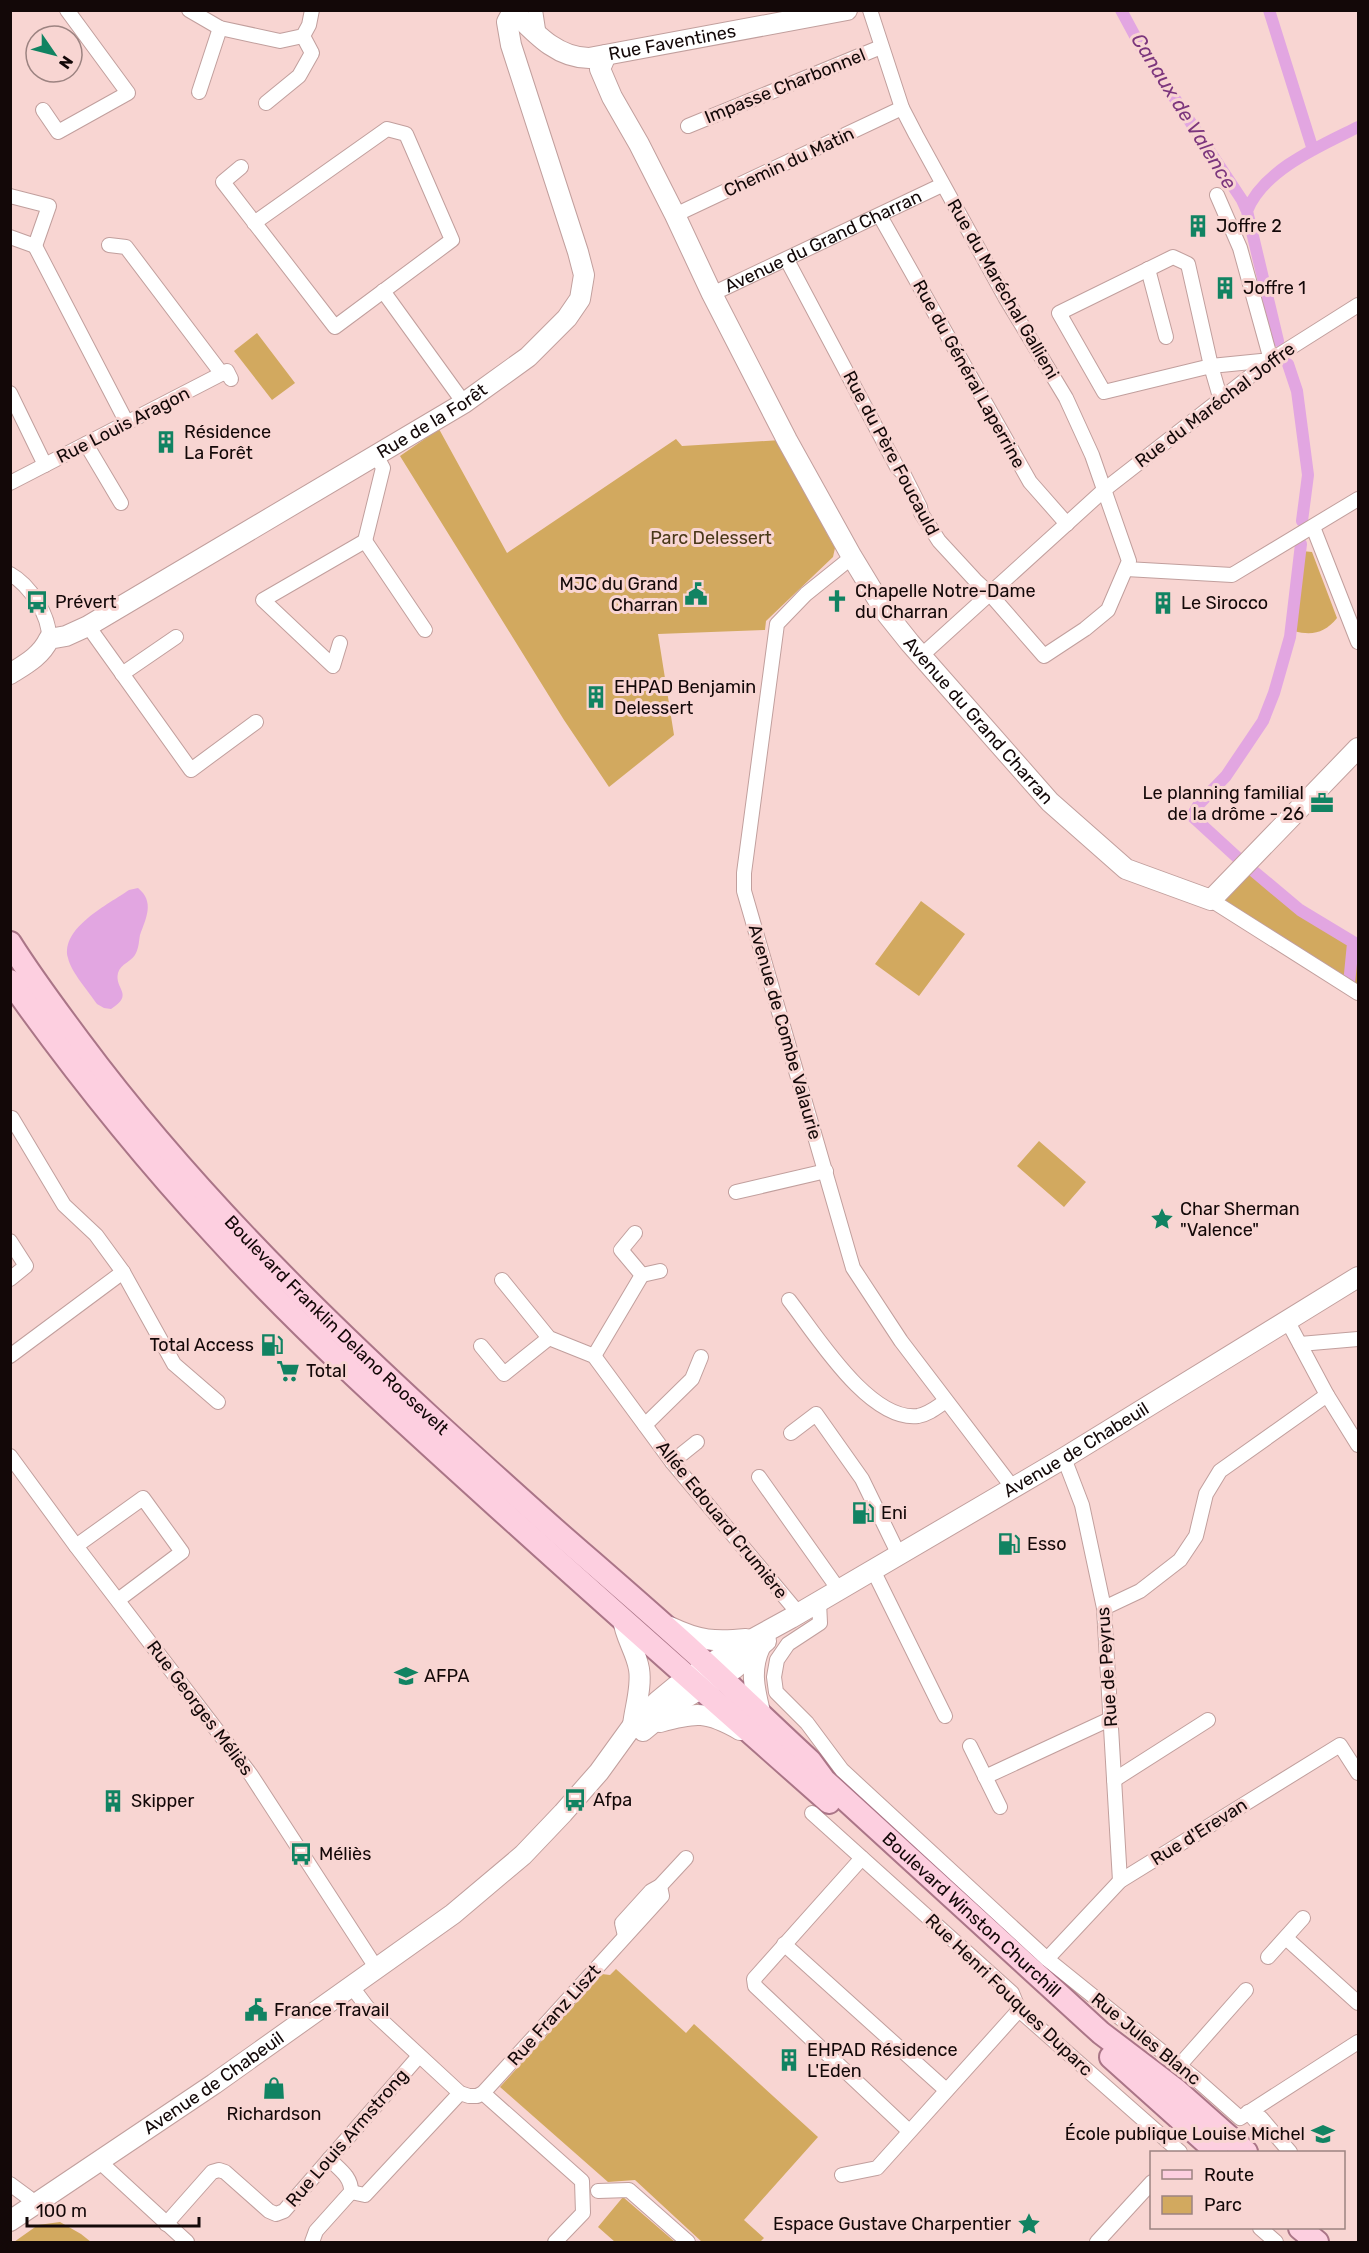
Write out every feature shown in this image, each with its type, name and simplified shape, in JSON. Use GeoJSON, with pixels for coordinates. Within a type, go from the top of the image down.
{"type":"FeatureCollection","features":[{"type":"Feature","properties":{"kind":"main road","name":"Rue Faventines"},"geometry":{"type":"LineString","coordinates":[[570,56],[589,58],[606,56],[847,10]]}},
{"type":"Feature","properties":{"kind":"main road"},"geometry":{"type":"LineString","coordinates":[[512,11],[539,36],[570,56],[612,97]]}},
{"type":"Feature","properties":{"kind":"main road","name":"Rue de la Forêt"},"geometry":{"type":"LineString","coordinates":[[49,639],[66,636],[88,626],[464,402],[528,357],[567,318],[580,299],[584,275],[511,45],[507,22],[512,11]]}},
{"type":"Feature","properties":{"kind":"main road"},"geometry":{"type":"LineString","coordinates":[[606,56],[600,69],[612,97],[675,215],[712,294]]}},
{"type":"Feature","properties":{"kind":"main road","name":"Avenue du Grand Charran"},"geometry":{"type":"LineString","coordinates":[[712,294],[787,440],[852,557],[886,612],[921,656],[1041,795],[1126,869],[1211,900]]}},
{"type":"Feature","properties":{"kind":"main road"},"geometry":{"type":"LineString","coordinates":[[10,674],[35,658],[44,649],[49,639]]}},
{"type":"Feature","properties":{"kind":"main road"},"geometry":{"type":"LineString","coordinates":[[1211,900],[1359,748]]}},
{"type":"Feature","properties":{"kind":"main road","name":"Boulevard Franklin Delano Roosevelt"},"geometry":{"type":"LineString","coordinates":[[10,943],[44,994],[107,1079],[184,1170],[252,1244],[397,1387],[658,1621],[712,1673]]}},
{"type":"Feature","properties":{"kind":"main road","name":"Boulevard Franklin Delano Roosevelt"},"geometry":{"type":"LineString","coordinates":[[10,981],[99,1099],[216,1236],[280,1303],[382,1402],[624,1619],[712,1673]]}},
{"type":"Feature","properties":{"kind":"main road","name":"Avenue de Chabeuil"},"geometry":{"type":"LineString","coordinates":[[10,2222],[352,1987],[453,1914],[531,1846],[642,1725],[658,1701],[712,1673],[795,1616],[1064,1458],[1359,1277]]}},
{"type":"Feature","properties":{"kind":"main road"},"geometry":{"type":"LineString","coordinates":[[624,1619],[625,1632],[639,1668],[642,1725],[699,1714],[718,1718],[763,1745]]}},
{"type":"Feature","properties":{"kind":"main road","name":"Avenue de Chabeuil"},"geometry":{"type":"LineString","coordinates":[[658,1621],[689,1636],[756,1643]]}},
{"type":"Feature","properties":{"kind":"main road"},"geometry":{"type":"LineString","coordinates":[[756,1643],[752,1676],[760,1716]]}},
{"type":"Feature","properties":{"kind":"main road","name":"Boulevard Winston Churchill"},"geometry":{"type":"LineString","coordinates":[[712,1673],[810,1761],[824,1779],[1101,2033],[1176,2090],[1205,2128],[1216,2151]]}},
{"type":"Feature","properties":{"kind":"main road","name":"Boulevard Winston Churchill"},"geometry":{"type":"LineString","coordinates":[[712,1673],[763,1745],[1205,2128],[1244,2151]]}},
{"type":"Feature","properties":{"kind":"main road"},"geometry":{"type":"LineString","coordinates":[[1301,2229],[1317,2242]]}},
{"type":"Feature","properties":{"kind":"main road"},"geometry":{"type":"LineString","coordinates":[[1318,2229],[1334,2242]]}},
{"type":"Feature","properties":{"kind":"street"},"geometry":{"type":"LineString","coordinates":[[43,110],[58,132],[128,93],[67,10]]}},
{"type":"Feature","properties":{"kind":"street"},"geometry":{"type":"LineString","coordinates":[[189,10],[220,28],[280,41],[303,36],[309,25],[312,10]]}},
{"type":"Feature","properties":{"kind":"street"},"geometry":{"type":"LineString","coordinates":[[535,10],[539,36]]}},
{"type":"Feature","properties":{"kind":"street","name":"Rue du Maréchal Gallieni"},"geometry":{"type":"LineString","coordinates":[[870,10],[902,108],[1005,297],[1066,398],[1092,455],[1129,561],[1126,569]]}},
{"type":"Feature","properties":{"kind":"street"},"geometry":{"type":"LineString","coordinates":[[199,92],[220,28]]}},
{"type":"Feature","properties":{"kind":"street"},"geometry":{"type":"LineString","coordinates":[[266,103],[299,76],[304,68],[312,53],[303,36]]}},
{"type":"Feature","properties":{"kind":"street","name":"Impasse Charbonnel"},"geometry":{"type":"LineString","coordinates":[[688,126],[881,47]]}},
{"type":"Feature","properties":{"kind":"street","name":"Chemin du Matin"},"geometry":{"type":"LineString","coordinates":[[675,215],[902,108]]}},
{"type":"Feature","properties":{"kind":"street"},"geometry":{"type":"LineString","coordinates":[[241,167],[223,182],[254,223],[335,327],[452,240],[406,134],[387,129],[254,223]]}},
{"type":"Feature","properties":{"kind":"street","name":"Avenue du Grand Charran"},"geometry":{"type":"LineString","coordinates":[[712,294],[942,185]]}},
{"type":"Feature","properties":{"kind":"street"},"geometry":{"type":"LineString","coordinates":[[10,195],[49,206],[36,246]]}},
{"type":"Feature","properties":{"kind":"street"},"geometry":{"type":"LineString","coordinates":[[1217,195],[1240,248],[1270,360],[1211,366],[1104,392],[1059,312],[1173,257],[1188,264],[1211,366],[1220,398]]}},
{"type":"Feature","properties":{"kind":"street","name":"Rue du Général Laperrine"},"geometry":{"type":"LineString","coordinates":[[880,216],[1030,482],[1067,524]]}},
{"type":"Feature","properties":{"kind":"street"},"geometry":{"type":"LineString","coordinates":[[10,237],[36,246],[127,423]]}},
{"type":"Feature","properties":{"kind":"street","name":"Rue Louis Aragon"},"geometry":{"type":"LineString","coordinates":[[10,483],[127,423],[227,376],[126,247],[109,245]]}},
{"type":"Feature","properties":{"kind":"street","name":"Rue du Père Foucauld"},"geometry":{"type":"LineString","coordinates":[[787,260],[897,467],[903,473],[921,513],[939,541],[990,594],[1044,656],[1085,629],[1108,610],[1126,569]]}},
{"type":"Feature","properties":{"kind":"street"},"geometry":{"type":"LineString","coordinates":[[1148,269],[1166,337]]}},
{"type":"Feature","properties":{"kind":"street"},"geometry":{"type":"LineString","coordinates":[[383,291],[464,402]]}},
{"type":"Feature","properties":{"kind":"street","name":"Rue du Maréchal Joffre"},"geometry":{"type":"LineString","coordinates":[[921,656],[1104,490],[1270,360],[1359,304]]}},
{"type":"Feature","properties":{"kind":"street"},"geometry":{"type":"LineString","coordinates":[[10,393],[45,465]]}},
{"type":"Feature","properties":{"kind":"street"},"geometry":{"type":"LineString","coordinates":[[86,444],[121,503]]}},
{"type":"Feature","properties":{"kind":"street"},"geometry":{"type":"LineString","coordinates":[[340,643],[333,666],[264,600],[365,541],[382,468],[376,455]]}},
{"type":"Feature","properties":{"kind":"street"},"geometry":{"type":"LineString","coordinates":[[1126,569],[1232,575],[1359,499]]}},
{"type":"Feature","properties":{"kind":"street"},"geometry":{"type":"LineString","coordinates":[[1313,527],[1359,642]]}},
{"type":"Feature","properties":{"kind":"street"},"geometry":{"type":"LineString","coordinates":[[365,541],[425,630]]}},
{"type":"Feature","properties":{"kind":"street","name":"Avenue de Combe Valaurie"},"geometry":{"type":"LineString","coordinates":[[852,557],[807,594],[777,624],[744,873],[744,891],[853,1268],[901,1341],[1013,1488]]}},
{"type":"Feature","properties":{"kind":"street"},"geometry":{"type":"LineString","coordinates":[[10,574],[26,585],[32,593],[47,624],[49,639]]}},
{"type":"Feature","properties":{"kind":"street"},"geometry":{"type":"LineString","coordinates":[[88,626],[191,770],[256,722]]}},
{"type":"Feature","properties":{"kind":"street"},"geometry":{"type":"LineString","coordinates":[[122,674],[177,637]]}},
{"type":"Feature","properties":{"kind":"street","name":"Avenue du Grand Charran"},"geometry":{"type":"LineString","coordinates":[[1211,900],[1359,993]]}},
{"type":"Feature","properties":{"kind":"street"},"geometry":{"type":"LineString","coordinates":[[12,1118],[64,1205],[96,1235],[123,1272],[174,1364],[218,1402]]}},
{"type":"Feature","properties":{"kind":"street"},"geometry":{"type":"LineString","coordinates":[[736,1192],[826,1170]]}},
{"type":"Feature","properties":{"kind":"street"},"geometry":{"type":"LineString","coordinates":[[635,1233],[621,1250],[642,1275]]}},
{"type":"Feature","properties":{"kind":"street"},"geometry":{"type":"LineString","coordinates":[[10,1241],[26,1266],[10,1279]]}},
{"type":"Feature","properties":{"kind":"street"},"geometry":{"type":"LineString","coordinates":[[502,1280],[549,1338],[594,1356],[642,1275],[660,1271]]}},
{"type":"Feature","properties":{"kind":"street"},"geometry":{"type":"LineString","coordinates":[[10,1356],[123,1272]]}},
{"type":"Feature","properties":{"kind":"street"},"geometry":{"type":"LineString","coordinates":[[789,1299],[850,1380],[869,1397],[888,1409],[915,1416],[927,1414],[946,1401]]}},
{"type":"Feature","properties":{"kind":"street"},"geometry":{"type":"LineString","coordinates":[[1288,1322],[1327,1395],[1359,1445]]}},
{"type":"Feature","properties":{"kind":"street"},"geometry":{"type":"LineString","coordinates":[[481,1346],[504,1374],[549,1338]]}},
{"type":"Feature","properties":{"kind":"street"},"geometry":{"type":"LineString","coordinates":[[1300,1344],[1359,1339]]}},
{"type":"Feature","properties":{"kind":"street","name":"Allée Edouard Crumière"},"geometry":{"type":"LineString","coordinates":[[594,1356],[672,1462],[795,1616]]}},
{"type":"Feature","properties":{"kind":"street","name":"Allée Edouard Crumière"},"geometry":{"type":"LineString","coordinates":[[645,1425],[692,1379],[701,1357]]}},
{"type":"Feature","properties":{"kind":"street"},"geometry":{"type":"LineString","coordinates":[[1104,1608],[1140,1591],[1180,1560],[1196,1536],[1206,1494],[1220,1471],[1327,1395]]}},
{"type":"Feature","properties":{"kind":"street"},"geometry":{"type":"LineString","coordinates":[[791,1433],[816,1414],[862,1479],[899,1555]]}},
{"type":"Feature","properties":{"kind":"street"},"geometry":{"type":"LineString","coordinates":[[672,1462],[697,1442]]}},
{"type":"Feature","properties":{"kind":"street","name":"Rue Georges Méliès"},"geometry":{"type":"LineString","coordinates":[[10,1456],[251,1775],[377,1969]]}},
{"type":"Feature","properties":{"kind":"street","name":"Rue de Peyrus"},"geometry":{"type":"LineString","coordinates":[[1064,1458],[1082,1505],[1104,1608],[1120,1881]]}},
{"type":"Feature","properties":{"kind":"street"},"geometry":{"type":"LineString","coordinates":[[759,1477],[839,1590]]}},
{"type":"Feature","properties":{"kind":"street"},"geometry":{"type":"LineString","coordinates":[[76,1546],[143,1498],[182,1552],[118,1600]]}},
{"type":"Feature","properties":{"kind":"street"},"geometry":{"type":"LineString","coordinates":[[873,1570],[945,1716]]}},
{"type":"Feature","properties":{"kind":"street","name":"Rue Jules Blanc"},"geometry":{"type":"LineString","coordinates":[[819,1602],[820,1623],[788,1644],[777,1660],[774,1677],[776,1692],[807,1724],[842,1770],[1047,1959],[1178,2067],[1196,2079],[1240,2118],[1248,2112]]}},
{"type":"Feature","properties":{"kind":"street"},"geometry":{"type":"LineString","coordinates":[[986,1777],[1110,1719]]}},
{"type":"Feature","properties":{"kind":"street"},"geometry":{"type":"LineString","coordinates":[[1114,1780],[1208,1720]]}},
{"type":"Feature","properties":{"kind":"street","name":"Rue d'Erevan"},"geometry":{"type":"LineString","coordinates":[[1047,1959],[1120,1881],[1340,1745],[1359,1773]]}},
{"type":"Feature","properties":{"kind":"street"},"geometry":{"type":"LineString","coordinates":[[970,1746],[1000,1807]]}},
{"type":"Feature","properties":{"kind":"street","name":"Rue Henri Fouques Duparc"},"geometry":{"type":"LineString","coordinates":[[813,1813],[1012,1993],[1019,2010],[1179,2151]]}},
{"type":"Feature","properties":{"kind":"street","name":"Rue Franz Liszt"},"geometry":{"type":"LineString","coordinates":[[483,2093],[662,1896],[660,1886],[686,1858]]}},
{"type":"Feature","properties":{"kind":"street"},"geometry":{"type":"LineString","coordinates":[[862,1858],[754,1979],[755,1986],[909,2131]]}},
{"type":"Feature","properties":{"kind":"street"},"geometry":{"type":"LineString","coordinates":[[1268,1957],[1303,1918]]}},
{"type":"Feature","properties":{"kind":"street"},"geometry":{"type":"LineString","coordinates":[[1286,1938],[1358,2002]]}},
{"type":"Feature","properties":{"kind":"street"},"geometry":{"type":"LineString","coordinates":[[784,1944],[946,2090]]}},
{"type":"Feature","properties":{"kind":"street"},"geometry":{"type":"LineString","coordinates":[[352,1987],[367,2007],[460,2093],[469,2096],[483,2093],[582,2181],[583,2213],[555,2242]]}},
{"type":"Feature","properties":{"kind":"street"},"geometry":{"type":"LineString","coordinates":[[1178,2067],[1246,1990]]}},
{"type":"Feature","properties":{"kind":"street"},"geometry":{"type":"LineString","coordinates":[[842,2175],[877,2168],[1019,2010]]}},
{"type":"Feature","properties":{"kind":"street"},"geometry":{"type":"LineString","coordinates":[[1289,2151],[1261,2118],[1256,2121],[1248,2112],[1359,2042]]}},
{"type":"Feature","properties":{"kind":"street","name":"Rue Louis Armstrong"},"geometry":{"type":"LineString","coordinates":[[166,2224],[212,2172],[219,2170],[225,2172],[269,2211],[276,2214],[284,2211],[419,2056]]}},
{"type":"Feature","properties":{"kind":"street"},"geometry":{"type":"LineString","coordinates":[[351,2192],[365,2195],[460,2093]]}},
{"type":"Feature","properties":{"kind":"street"},"geometry":{"type":"LineString","coordinates":[[1181,2151],[1205,2128]]}},
{"type":"Feature","properties":{"kind":"street"},"geometry":{"type":"LineString","coordinates":[[312,2242],[316,2231],[351,2192],[352,2184],[348,2178],[329,2159]]}},
{"type":"Feature","properties":{"kind":"street"},"geometry":{"type":"LineString","coordinates":[[100,2162],[186,2242]]}},
{"type":"Feature","properties":{"kind":"street"},"geometry":{"type":"LineString","coordinates":[[10,2184],[29,2198],[34,2206]]}},
{"type":"Feature","properties":{"kind":"street"},"geometry":{"type":"LineString","coordinates":[[1097,2242],[1150,2184]]}},
{"type":"Feature","properties":{"kind":"street"},"geometry":{"type":"LineString","coordinates":[[598,2191],[629,2190],[688,2242]]}},
{"type":"Feature","properties":{"kind":"street"},"geometry":{"type":"LineString","coordinates":[[1261,2229],[1276,2242]]}},
{"type":"Feature","properties":{"kind":"green space"},"geometry":{"type":"Polygon","coordinates":[[[257,333],[295,383],[272,400],[234,351],[257,333]]]}},
{"type":"Feature","properties":{"kind":"green space","name":"Parc Delessert"},"geometry":{"type":"Polygon","coordinates":[[[439,429],[507,553],[676,439],[682,446],[781,440],[829,529],[826,532],[835,548],[833,557],[766,621],[765,630],[658,634],[674,735],[609,787],[564,720],[400,456],[439,429]]]}},
{"type":"Feature","properties":{"kind":"green space"},"geometry":{"type":"Polygon","coordinates":[[[1302,551],[1312,552],[1337,618],[1323,630],[1312,633],[1294,631],[1302,551]]]}},
{"type":"Feature","properties":{"kind":"green space"},"geometry":{"type":"Polygon","coordinates":[[[1251,869],[1300,910],[1358,945],[1358,985],[1352,991],[1211,900],[1251,869]]]}},
{"type":"Feature","properties":{"kind":"green space"},"geometry":{"type":"Polygon","coordinates":[[[921,901],[965,934],[919,996],[875,964],[921,901]]]}},
{"type":"Feature","properties":{"kind":"green space"},"geometry":{"type":"Polygon","coordinates":[[[1039,1141],[1086,1182],[1064,1207],[1017,1166],[1039,1141]]]}},
{"type":"Feature","properties":{"kind":"green space"},"geometry":{"type":"Polygon","coordinates":[[[616,1969],[686,2033],[694,2024],[818,2137],[744,2220],[764,2238],[760,2242],[702,2242],[635,2180],[608,2182],[500,2087],[602,1974],[610,1975],[616,1969]]]}},
{"type":"Feature","properties":{"kind":"green space"},"geometry":{"type":"Polygon","coordinates":[[[623,2197],[675,2242],[615,2242],[598,2227],[623,2197]]]}},
{"type":"Feature","properties":{"kind":"green space"},"geometry":{"type":"Polygon","coordinates":[[[60,2222],[91,2242],[14,2242],[38,2225],[60,2222]]]}},
{"type":"Feature","properties":{"kind":"shaded area"},"geometry":{"type":"Polygon","coordinates":[[[138,888],[146,899],[148,910],[138,948],[134,956],[121,967],[118,973],[122,999],[111,1009],[104,1008],[97,1004],[73,969],[68,958],[68,947],[71,937],[88,918],[129,890],[138,888]]]}},
{"type":"Feature","properties":{"kind":"waterway","name":"Canaux de Valence"},"geometry":{"type":"LineString","coordinates":[[1121,10],[1142,49],[1247,211]]}},
{"type":"Feature","properties":{"kind":"waterway"},"geometry":{"type":"LineString","coordinates":[[1269,10],[1313,150]]}},
{"type":"Feature","properties":{"kind":"waterway","name":"Canaux de Valence"},"geometry":{"type":"LineString","coordinates":[[1278,341],[1247,211],[1255,196],[1279,171],[1310,151],[1358,127]]}},
{"type":"Feature","properties":{"kind":"waterway"},"geometry":{"type":"LineString","coordinates":[[1288,364],[1297,391],[1308,475],[1302,521]]}},
{"type":"Feature","properties":{"kind":"waterway"},"geometry":{"type":"LineString","coordinates":[[1240,860],[1192,816],[1199,804],[1226,776],[1263,721],[1274,693],[1290,637],[1301,544]]}},
{"type":"Feature","properties":{"kind":"waterway","name":"Canaux de Valence"},"geometry":{"type":"LineString","coordinates":[[1251,869],[1300,910],[1358,945]]}},
{"type":"Feature","properties":{"kind":"waterway","name":"Canaux de Valence"},"geometry":{"type":"LineString","coordinates":[[1349,984],[1353,943]]}},
{"type":"Feature","properties":{"kind":"place","name":"Joffre 2"},"geometry":{"type":"Point","coordinates":[1198,226]}},
{"type":"Feature","properties":{"kind":"place","name":"Joffre 1"},"geometry":{"type":"Point","coordinates":[1225,288]}},
{"type":"Feature","properties":{"kind":"place","name":"Résidence La Forêt"},"geometry":{"type":"Point","coordinates":[166,442]}},
{"type":"Feature","properties":{"kind":"place","name":"MJC du Grand Charran"},"geometry":{"type":"Point","coordinates":[696,594]}},
{"type":"Feature","properties":{"kind":"place","name":"Chapelle Notre-Dame du Charran"},"geometry":{"type":"Point","coordinates":[837,601]}},
{"type":"Feature","properties":{"kind":"place","name":"Prévert"},"geometry":{"type":"Point","coordinates":[37,602]}},
{"type":"Feature","properties":{"kind":"place","name":"Le Sirocco"},"geometry":{"type":"Point","coordinates":[1163,603]}},
{"type":"Feature","properties":{"kind":"place","name":"EHPAD Benjamin Delessert"},"geometry":{"type":"Point","coordinates":[596,697]}},
{"type":"Feature","properties":{"kind":"place","name":"Le planning familial de la drôme - 26"},"geometry":{"type":"Point","coordinates":[1322,803]}},
{"type":"Feature","properties":{"kind":"place","name":"Char Sherman \"Valence\""},"geometry":{"type":"Point","coordinates":[1162,1219]}},
{"type":"Feature","properties":{"kind":"place","name":"Total Access"},"geometry":{"type":"Point","coordinates":[272,1345]}},
{"type":"Feature","properties":{"kind":"place","name":"Total"},"geometry":{"type":"Point","coordinates":[288,1371]}},
{"type":"Feature","properties":{"kind":"place","name":"Eni"},"geometry":{"type":"Point","coordinates":[863,1513]}},
{"type":"Feature","properties":{"kind":"place","name":"Esso"},"geometry":{"type":"Point","coordinates":[1009,1544]}},
{"type":"Feature","properties":{"kind":"place","name":"AFPA"},"geometry":{"type":"Point","coordinates":[406,1676]}},
{"type":"Feature","properties":{"kind":"place","name":"Afpa"},"geometry":{"type":"Point","coordinates":[575,1800]}},
{"type":"Feature","properties":{"kind":"place","name":"Skipper"},"geometry":{"type":"Point","coordinates":[113,1801]}},
{"type":"Feature","properties":{"kind":"place","name":"Méliès"},"geometry":{"type":"Point","coordinates":[301,1854]}},
{"type":"Feature","properties":{"kind":"place","name":"France Travail"},"geometry":{"type":"Point","coordinates":[256,2010]}},
{"type":"Feature","properties":{"kind":"place","name":"EHPAD Résidence L'Eden"},"geometry":{"type":"Point","coordinates":[789,2060]}},
{"type":"Feature","properties":{"kind":"place","name":"Richardson"},"geometry":{"type":"Point","coordinates":[274,2088]}},
{"type":"Feature","properties":{"kind":"place","name":"École publique Louise Michel"},"geometry":{"type":"Point","coordinates":[1323,2134]}},
{"type":"Feature","properties":{"kind":"place","name":"Espace Gustave Charpentier"},"geometry":{"type":"Point","coordinates":[1029,2224]}}]}
